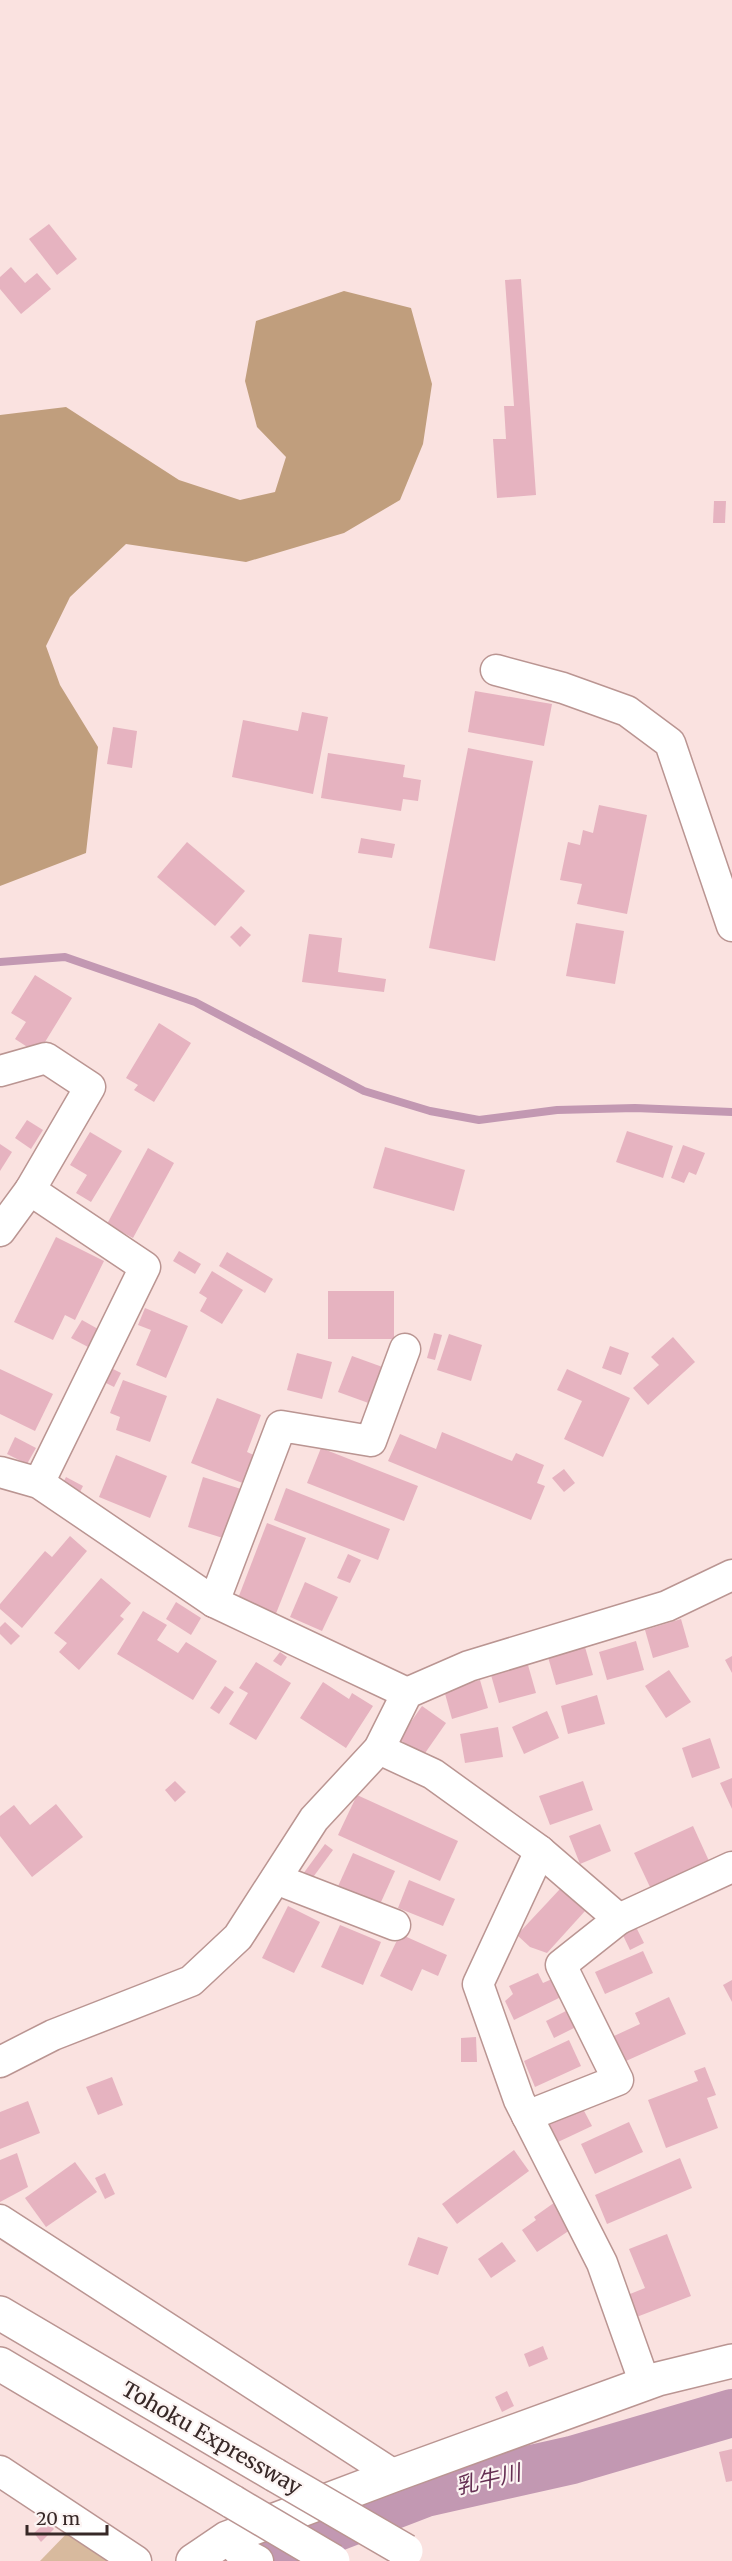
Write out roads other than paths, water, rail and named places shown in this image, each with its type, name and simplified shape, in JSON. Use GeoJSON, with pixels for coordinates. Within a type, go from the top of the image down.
{"type":"FeatureCollection","features":[{"type":"Feature","properties":{"kind":"main road","name":"Tohoku Expressway"},"geometry":{"type":"LineString","coordinates":[[0,2313],[415,2556]]}},
{"type":"Feature","properties":{"kind":"main road"},"geometry":{"type":"LineString","coordinates":[[193,2561],[241,2550],[394,2475],[645,2384],[732,2361]]}},
{"type":"Feature","properties":{"kind":"main road","name":"Tohoku Expressway"},"geometry":{"type":"LineString","coordinates":[[0,2364],[333,2561]]}},
{"type":"Feature","properties":{"kind":"street"},"geometry":{"type":"LineString","coordinates":[[496,670],[563,688],[627,711],[670,743],[732,926]]}},
{"type":"Feature","properties":{"kind":"street"},"geometry":{"type":"LineString","coordinates":[[0,1071],[46,1058],[90,1087],[30,1190],[0,1231]]}},
{"type":"Feature","properties":{"kind":"street"},"geometry":{"type":"LineString","coordinates":[[30,1190],[145,1267],[39,1484]]}},
{"type":"Feature","properties":{"kind":"street"},"geometry":{"type":"LineString","coordinates":[[214,1602],[281,1426],[371,1441],[405,1349]]}},
{"type":"Feature","properties":{"kind":"street"},"geometry":{"type":"LineString","coordinates":[[0,1472],[39,1484],[214,1602],[407,1693]]}},
{"type":"Feature","properties":{"kind":"street"},"geometry":{"type":"LineString","coordinates":[[0,2062],[52,2035],[191,1981],[238,1937],[314,1820],[379,1749],[407,1693],[469,1666],[667,1606],[732,1575]]}},
{"type":"Feature","properties":{"kind":"street"},"geometry":{"type":"LineString","coordinates":[[379,1749],[433,1774],[540,1851],[619,1919]]}},
{"type":"Feature","properties":{"kind":"street"},"geometry":{"type":"LineString","coordinates":[[540,1851],[478,1984],[519,2100],[602,2263],[645,2384]]}},
{"type":"Feature","properties":{"kind":"street"},"geometry":{"type":"LineString","coordinates":[[527,2116],[618,2080],[561,1965],[619,1919],[732,1867]]}},
{"type":"Feature","properties":{"kind":"street"},"geometry":{"type":"LineString","coordinates":[[276,1879],[395,1925]]}},
{"type":"Feature","properties":{"kind":"street"},"geometry":{"type":"LineString","coordinates":[[0,2220],[394,2475]]}},
{"type":"Feature","properties":{"kind":"street"},"geometry":{"type":"LineString","coordinates":[[0,2471],[136,2561]]}},
{"type":"Feature","properties":{"kind":"waterway"},"geometry":{"type":"LineString","coordinates":[[0,962],[65,957],[195,1002],[364,1091],[430,1111],[479,1120],[557,1110],[635,1108],[732,1112]]}},
{"type":"Feature","properties":{"kind":"waterway","name":"乳牛川"},"geometry":{"type":"LineString","coordinates":[[249,2561],[425,2493],[572,2460],[732,2413]]}}]}
